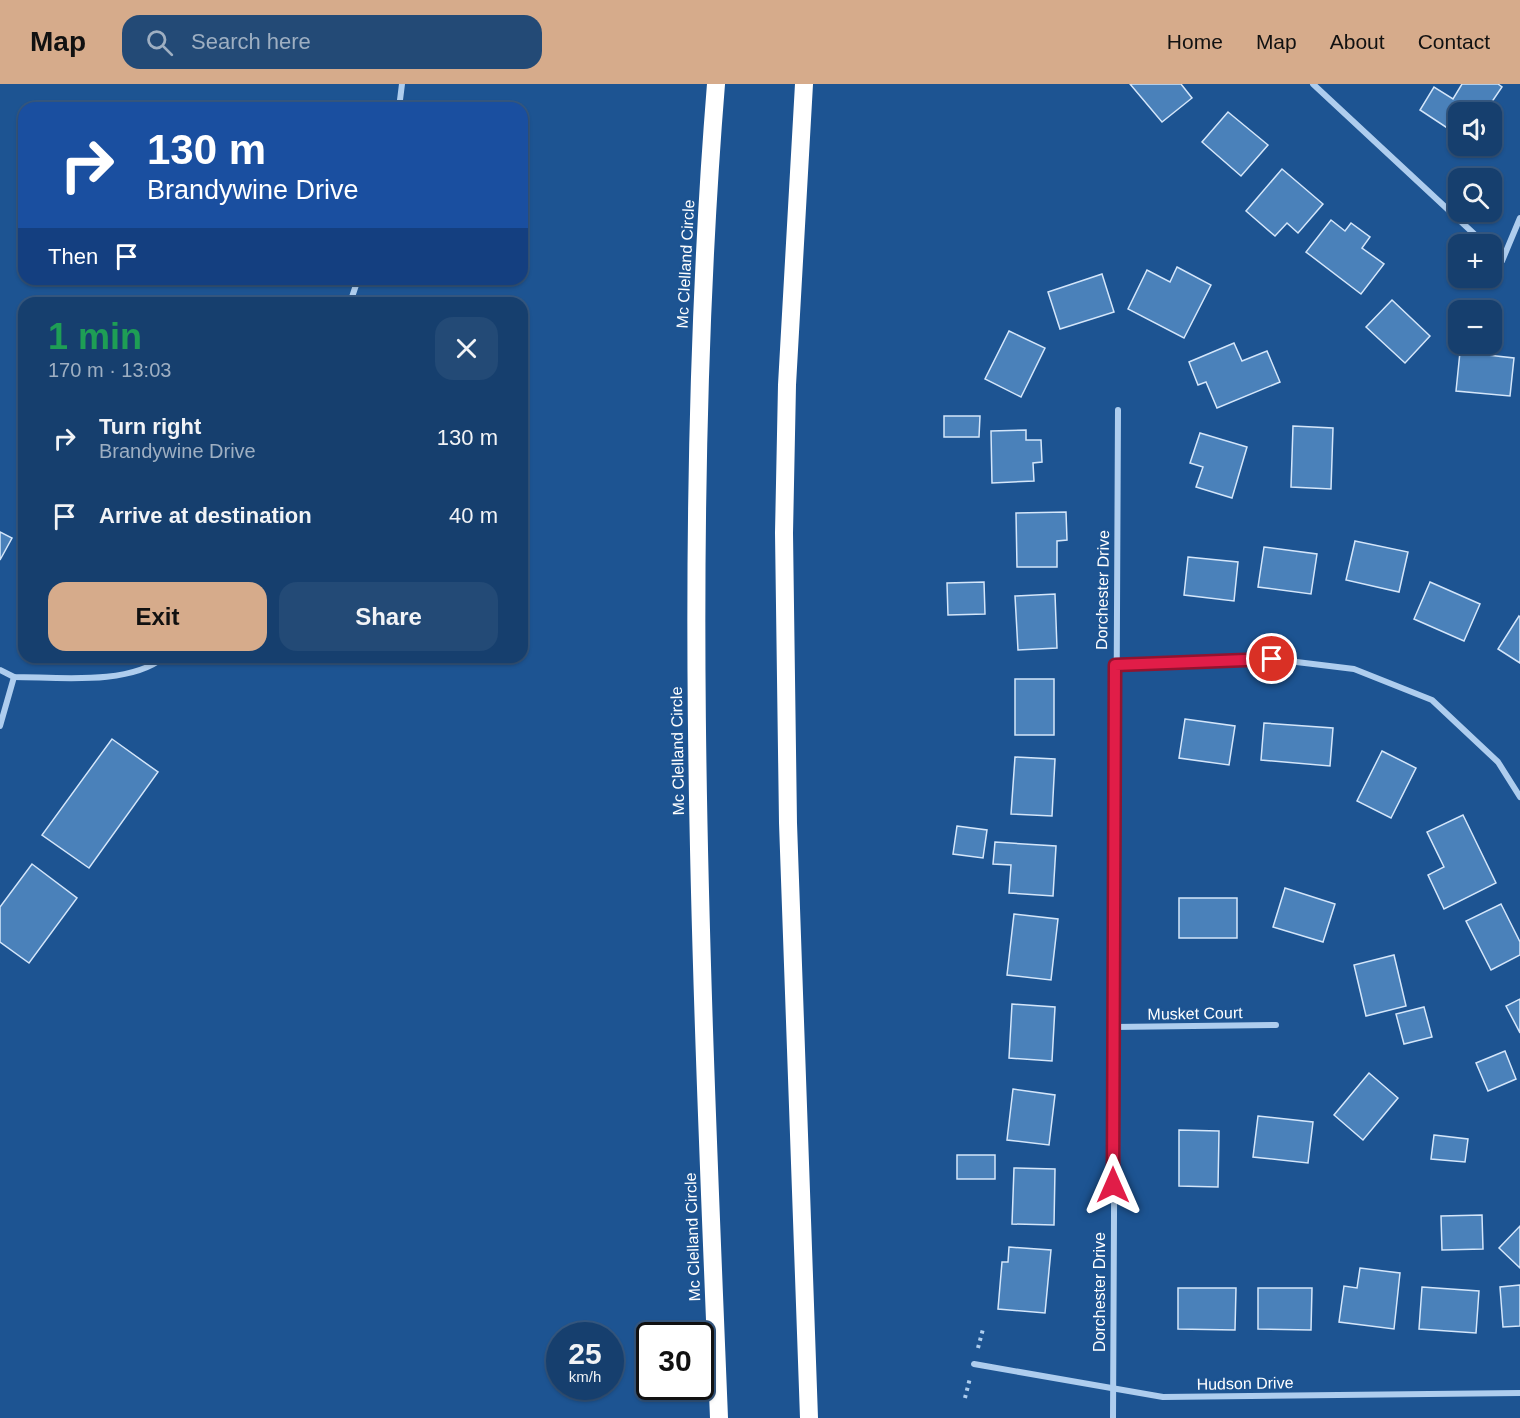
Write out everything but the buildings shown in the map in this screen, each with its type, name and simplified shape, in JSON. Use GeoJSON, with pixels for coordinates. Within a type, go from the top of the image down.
{"type":"FeatureCollection","features":[{"type":"Feature","properties":{"kind":"highway","name":"Mc Clelland Circle"},"geometry":{"type":"LineString","coordinates":[[716,84],[699,382],[695,705],[718,1418]]}},
{"type":"Feature","properties":{"kind":"highway"},"geometry":{"type":"LineString","coordinates":[[804,84],[788,384],[784,557],[788,823],[809,1418]]}},
{"type":"Feature","properties":{"kind":"street"},"geometry":{"type":"LineString","coordinates":[[400,102],[402,84]]}},
{"type":"Feature","properties":{"kind":"street"},"geometry":{"type":"LineString","coordinates":[[1313,84],[1474,234]]}},
{"type":"Feature","properties":{"kind":"street"},"geometry":{"type":"LineString","coordinates":[[1502,261],[1520,218]]}},
{"type":"Feature","properties":{"kind":"street","name":"Dorchester Drive"},"geometry":{"type":"LineString","coordinates":[[1113,1418],[1118,410]]}},
{"type":"Feature","properties":{"kind":"street"},"geometry":{"type":"LineString","coordinates":[[1115,665],[1272,659],[1354,669],[1432,700],[1498,762],[1520,797]]}},
{"type":"Feature","properties":{"kind":"street"},"geometry":{"type":"LineString","coordinates":[[0,670],[14,677],[110,677],[157,663]]}},
{"type":"Feature","properties":{"kind":"street"},"geometry":{"type":"LineString","coordinates":[[0,726],[14,677]]}},
{"type":"Feature","properties":{"kind":"street","name":"Musket Court"},"geometry":{"type":"LineString","coordinates":[[1114,1027],[1276,1025]]}},
{"type":"Feature","properties":{"kind":"street","name":"Hudson Drive"},"geometry":{"type":"LineString","coordinates":[[974,1364],[1163,1397],[1520,1393]]}},
{"type":"Feature","properties":{"kind":"route"},"geometry":{"type":"LineString","coordinates":[[1113,1185],[1115,665],[1272,659]]}}]}
